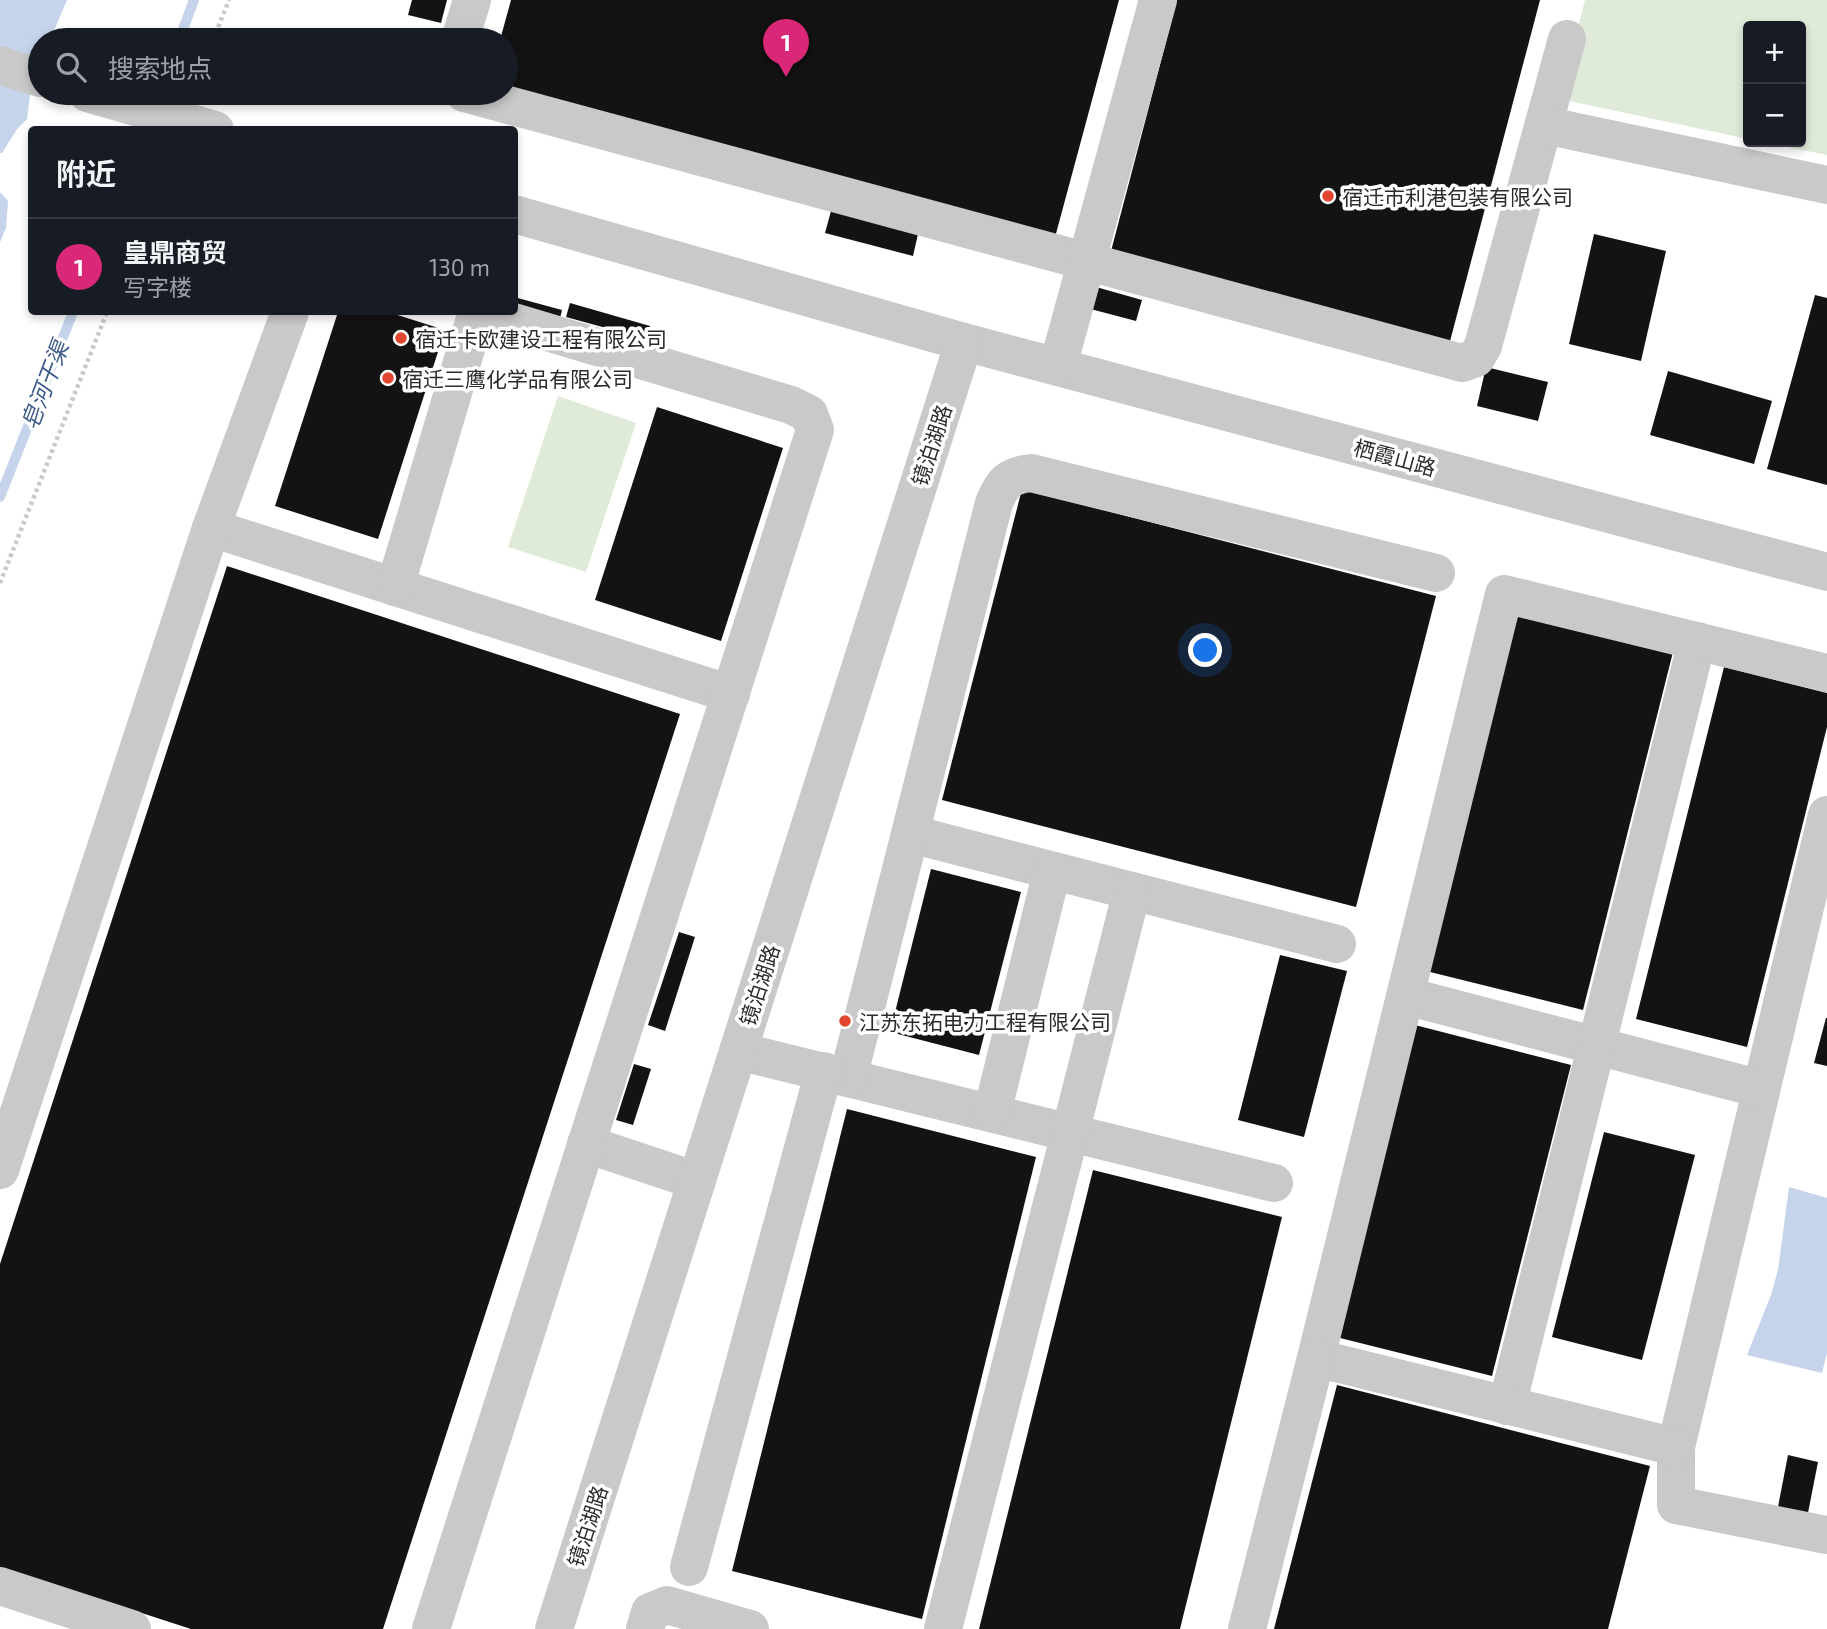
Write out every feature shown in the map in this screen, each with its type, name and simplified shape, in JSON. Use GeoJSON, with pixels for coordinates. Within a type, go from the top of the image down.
{"type":"FeatureCollection","features":[{"type":"Feature","properties":{"kind":"street"},"geometry":{"type":"LineString","coordinates":[[464,28],[472,0]]}},
{"type":"Feature","properties":{"kind":"street"},"geometry":{"type":"LineString","coordinates":[[1058,366],[1158,0]]}},
{"type":"Feature","properties":{"kind":"street"},"geometry":{"type":"LineString","coordinates":[[508,105],[1462,363],[1476,358],[1483,346],[1566,40]]}},
{"type":"Feature","properties":{"kind":"street"},"geometry":{"type":"LineString","coordinates":[[0,65],[28,74]]}},
{"type":"Feature","properties":{"kind":"street"},"geometry":{"type":"LineString","coordinates":[[129,105],[201,126]]}},
{"type":"Feature","properties":{"kind":"street"},"geometry":{"type":"LineString","coordinates":[[1544,125],[1827,185]]}},
{"type":"Feature","properties":{"kind":"street","name":"栖霞山路"},"geometry":{"type":"LineString","coordinates":[[518,215],[964,342],[1827,572]]}},
{"type":"Feature","properties":{"kind":"street"},"geometry":{"type":"LineString","coordinates":[[0,1170],[211,528],[289,315]]}},
{"type":"Feature","properties":{"kind":"street"},"geometry":{"type":"LineString","coordinates":[[395,587],[478,315]]}},
{"type":"Feature","properties":{"kind":"street"},"geometry":{"type":"LineString","coordinates":[[431,1629],[815,430],[809,414],[791,405],[489,315]]}},
{"type":"Feature","properties":{"kind":"street","name":"镜泊湖路"},"geometry":{"type":"LineString","coordinates":[[554,1629],[964,342]]}},
{"type":"Feature","properties":{"kind":"street"},"geometry":{"type":"LineString","coordinates":[[689,1567],[911,834],[994,503],[1001,485],[1016,475],[1031,473],[1436,573]]}},
{"type":"Feature","properties":{"kind":"street"},"geometry":{"type":"LineString","coordinates":[[211,528],[731,694]]}},
{"type":"Feature","properties":{"kind":"street"},"geometry":{"type":"LineString","coordinates":[[1247,1629],[1504,594],[1827,673]]}},
{"type":"Feature","properties":{"kind":"street"},"geometry":{"type":"LineString","coordinates":[[1507,1406],[1696,641]]}},
{"type":"Feature","properties":{"kind":"street"},"geometry":{"type":"LineString","coordinates":[[1827,815],[1675,1447],[1676,1505],[1827,1535]]}},
{"type":"Feature","properties":{"kind":"street"},"geometry":{"type":"LineString","coordinates":[[911,834],[1337,944]]}},
{"type":"Feature","properties":{"kind":"street"},"geometry":{"type":"LineString","coordinates":[[992,1114],[1052,871]]}},
{"type":"Feature","properties":{"kind":"street"},"geometry":{"type":"LineString","coordinates":[[943,1629],[1132,891]]}},
{"type":"Feature","properties":{"kind":"street"},"geometry":{"type":"LineString","coordinates":[[1406,996],[1761,1089]]}},
{"type":"Feature","properties":{"kind":"street"},"geometry":{"type":"LineString","coordinates":[[738,1051],[1274,1183]]}},
{"type":"Feature","properties":{"kind":"street"},"geometry":{"type":"LineString","coordinates":[[586,1144],[697,1181]]}},
{"type":"Feature","properties":{"kind":"street"},"geometry":{"type":"LineString","coordinates":[[1316,1358],[1675,1447]]}},
{"type":"Feature","properties":{"kind":"street"},"geometry":{"type":"LineString","coordinates":[[0,1586],[132,1629]]}},
{"type":"Feature","properties":{"kind":"street"},"geometry":{"type":"LineString","coordinates":[[645,1629],[650,1612],[667,1605],[750,1629]]}},
{"type":"Feature","properties":{"kind":"path"},"geometry":{"type":"LineString","coordinates":[[218,28],[229,0]]}},
{"type":"Feature","properties":{"kind":"path"},"geometry":{"type":"LineString","coordinates":[[0,583],[106,315]]}},
{"type":"Feature","properties":{"kind":"green space"},"geometry":{"type":"Polygon","coordinates":[[[1585,0],[1827,0],[1827,155],[1788,147],[1806,147],[1806,21],[1743,21],[1743,138],[1560,99],[1585,0]]]}},
{"type":"Feature","properties":{"kind":"green space"},"geometry":{"type":"Polygon","coordinates":[[[558,396],[636,423],[586,572],[508,547],[558,396]]]}},
{"type":"Feature","properties":{"kind":"water"},"geometry":{"type":"Polygon","coordinates":[[[0,0],[67,0],[55,28],[28,28],[27,119],[0,153],[0,0]]]}},
{"type":"Feature","properties":{"kind":"water"},"geometry":{"type":"Polygon","coordinates":[[[0,192],[8,201],[6,228],[0,242],[0,192]]]}},
{"type":"Feature","properties":{"kind":"water"},"geometry":{"type":"Polygon","coordinates":[[[1789,1187],[1827,1198],[1827,1353],[1822,1373],[1747,1355],[1778,1270],[1789,1187]]]}},
{"type":"Feature","properties":{"kind":"building"},"geometry":{"type":"Polygon","coordinates":[[[412,0],[447,0],[441,23],[408,15],[412,0]]]}},
{"type":"Feature","properties":{"kind":"building"},"geometry":{"type":"Polygon","coordinates":[[[511,0],[1119,0],[1054,241],[518,95],[518,28],[503,28],[511,0]]]}},
{"type":"Feature","properties":{"kind":"building"},"geometry":{"type":"Polygon","coordinates":[[[1177,0],[1540,0],[1449,345],[1110,255],[1177,0]]]}},
{"type":"Feature","properties":{"kind":"building"},"geometry":{"type":"Polygon","coordinates":[[[831,211],[918,234],[913,256],[825,233],[831,211]]]}},
{"type":"Feature","properties":{"kind":"building"},"geometry":{"type":"Polygon","coordinates":[[[1594,234],[1666,251],[1641,361],[1569,344],[1594,234]]]}},
{"type":"Feature","properties":{"kind":"building"},"geometry":{"type":"Polygon","coordinates":[[[1089,285],[1142,300],[1136,321],[1083,307],[1089,285]]]}},
{"type":"Feature","properties":{"kind":"building"},"geometry":{"type":"Polygon","coordinates":[[[1815,295],[1827,298],[1827,485],[1767,469],[1815,295]]]}},
{"type":"Feature","properties":{"kind":"building"},"geometry":{"type":"Polygon","coordinates":[[[518,298],[562,310],[558,327],[518,313],[518,298]]]}},
{"type":"Feature","properties":{"kind":"building"},"geometry":{"type":"Polygon","coordinates":[[[570,303],[650,326],[646,339],[566,317],[570,303]]]}},
{"type":"Feature","properties":{"kind":"building"},"geometry":{"type":"Polygon","coordinates":[[[337,315],[398,315],[445,330],[378,539],[275,506],[337,315]]]}},
{"type":"Feature","properties":{"kind":"building"},"geometry":{"type":"Polygon","coordinates":[[[1486,367],[1548,382],[1538,421],[1477,406],[1486,367]]]}},
{"type":"Feature","properties":{"kind":"building"},"geometry":{"type":"Polygon","coordinates":[[[1668,371],[1772,401],[1754,464],[1650,435],[1668,371]]]}},
{"type":"Feature","properties":{"kind":"building"},"geometry":{"type":"Polygon","coordinates":[[[657,407],[783,448],[721,641],[595,600],[657,407]]]}},
{"type":"Feature","properties":{"kind":"building"},"geometry":{"type":"Polygon","coordinates":[[[1022,489],[1436,596],[1356,907],[942,800],[1022,489]]]}},
{"type":"Feature","properties":{"kind":"building"},"geometry":{"type":"Polygon","coordinates":[[[227,566],[680,714],[383,1629],[191,1629],[0,1567],[0,1264],[227,566]]]}},
{"type":"Feature","properties":{"kind":"building"},"geometry":{"type":"Polygon","coordinates":[[[1512,612],[1673,652],[1583,1010],[1422,970],[1512,612]]]}},
{"type":"Feature","properties":{"kind":"building"},"geometry":{"type":"Polygon","coordinates":[[[1724,667],[1827,693],[1827,727],[1747,1047],[1636,1019],[1724,667]]]}},
{"type":"Feature","properties":{"kind":"building"},"geometry":{"type":"Polygon","coordinates":[[[931,869],[1021,892],[979,1055],[890,1032],[931,869]]]}},
{"type":"Feature","properties":{"kind":"building"},"geometry":{"type":"Polygon","coordinates":[[[679,932],[695,937],[665,1031],[648,1025],[679,932]]]}},
{"type":"Feature","properties":{"kind":"building"},"geometry":{"type":"Polygon","coordinates":[[[1280,955],[1347,971],[1304,1137],[1238,1120],[1280,955]]]}},
{"type":"Feature","properties":{"kind":"building"},"geometry":{"type":"Polygon","coordinates":[[[1827,1018],[1827,1066],[1814,1063],[1827,1018]]]}},
{"type":"Feature","properties":{"kind":"building"},"geometry":{"type":"Polygon","coordinates":[[[1411,1024],[1571,1065],[1492,1376],[1332,1336],[1411,1024]]]}},
{"type":"Feature","properties":{"kind":"building"},"geometry":{"type":"Polygon","coordinates":[[[634,1064],[651,1069],[633,1125],[616,1120],[634,1064]]]}},
{"type":"Feature","properties":{"kind":"building"},"geometry":{"type":"Polygon","coordinates":[[[847,1109],[1036,1157],[922,1619],[732,1571],[847,1109]]]}},
{"type":"Feature","properties":{"kind":"building"},"geometry":{"type":"Polygon","coordinates":[[[1604,1132],[1695,1155],[1642,1360],[1552,1337],[1604,1132]]]}},
{"type":"Feature","properties":{"kind":"building"},"geometry":{"type":"Polygon","coordinates":[[[1093,1170],[1282,1217],[1180,1629],[979,1629],[1093,1170]]]}},
{"type":"Feature","properties":{"kind":"building"},"geometry":{"type":"Polygon","coordinates":[[[1337,1385],[1650,1466],[1608,1629],[1274,1629],[1337,1385]]]}},
{"type":"Feature","properties":{"kind":"building"},"geometry":{"type":"Polygon","coordinates":[[[1788,1455],[1818,1462],[1807,1518],[1777,1512],[1788,1455]]]}},
{"type":"Feature","properties":{"kind":"waterway","name":"皂河干渠"},"geometry":{"type":"LineString","coordinates":[[184,28],[194,0]]}},
{"type":"Feature","properties":{"kind":"waterway","name":"皂河干渠"},"geometry":{"type":"LineString","coordinates":[[0,497],[72,315]]}},
{"type":"Feature","properties":{"kind":"place","name":"皇鼎商贸"},"geometry":{"type":"Point","coordinates":[786,77]}},
{"type":"Feature","properties":{"kind":"place","name":"宿迁市利港包装有限公司"},"geometry":{"type":"Point","coordinates":[1328,196]}},
{"type":"Feature","properties":{"kind":"place","name":"宿迁卡欧建设工程有限公司"},"geometry":{"type":"Point","coordinates":[401,338]}},
{"type":"Feature","properties":{"kind":"place","name":"宿迁三鹰化学品有限公司"},"geometry":{"type":"Point","coordinates":[388,378]}},
{"type":"Feature","properties":{"kind":"place","name":"江苏东拓电力工程有限公司"},"geometry":{"type":"Point","coordinates":[845,1021]}}]}
